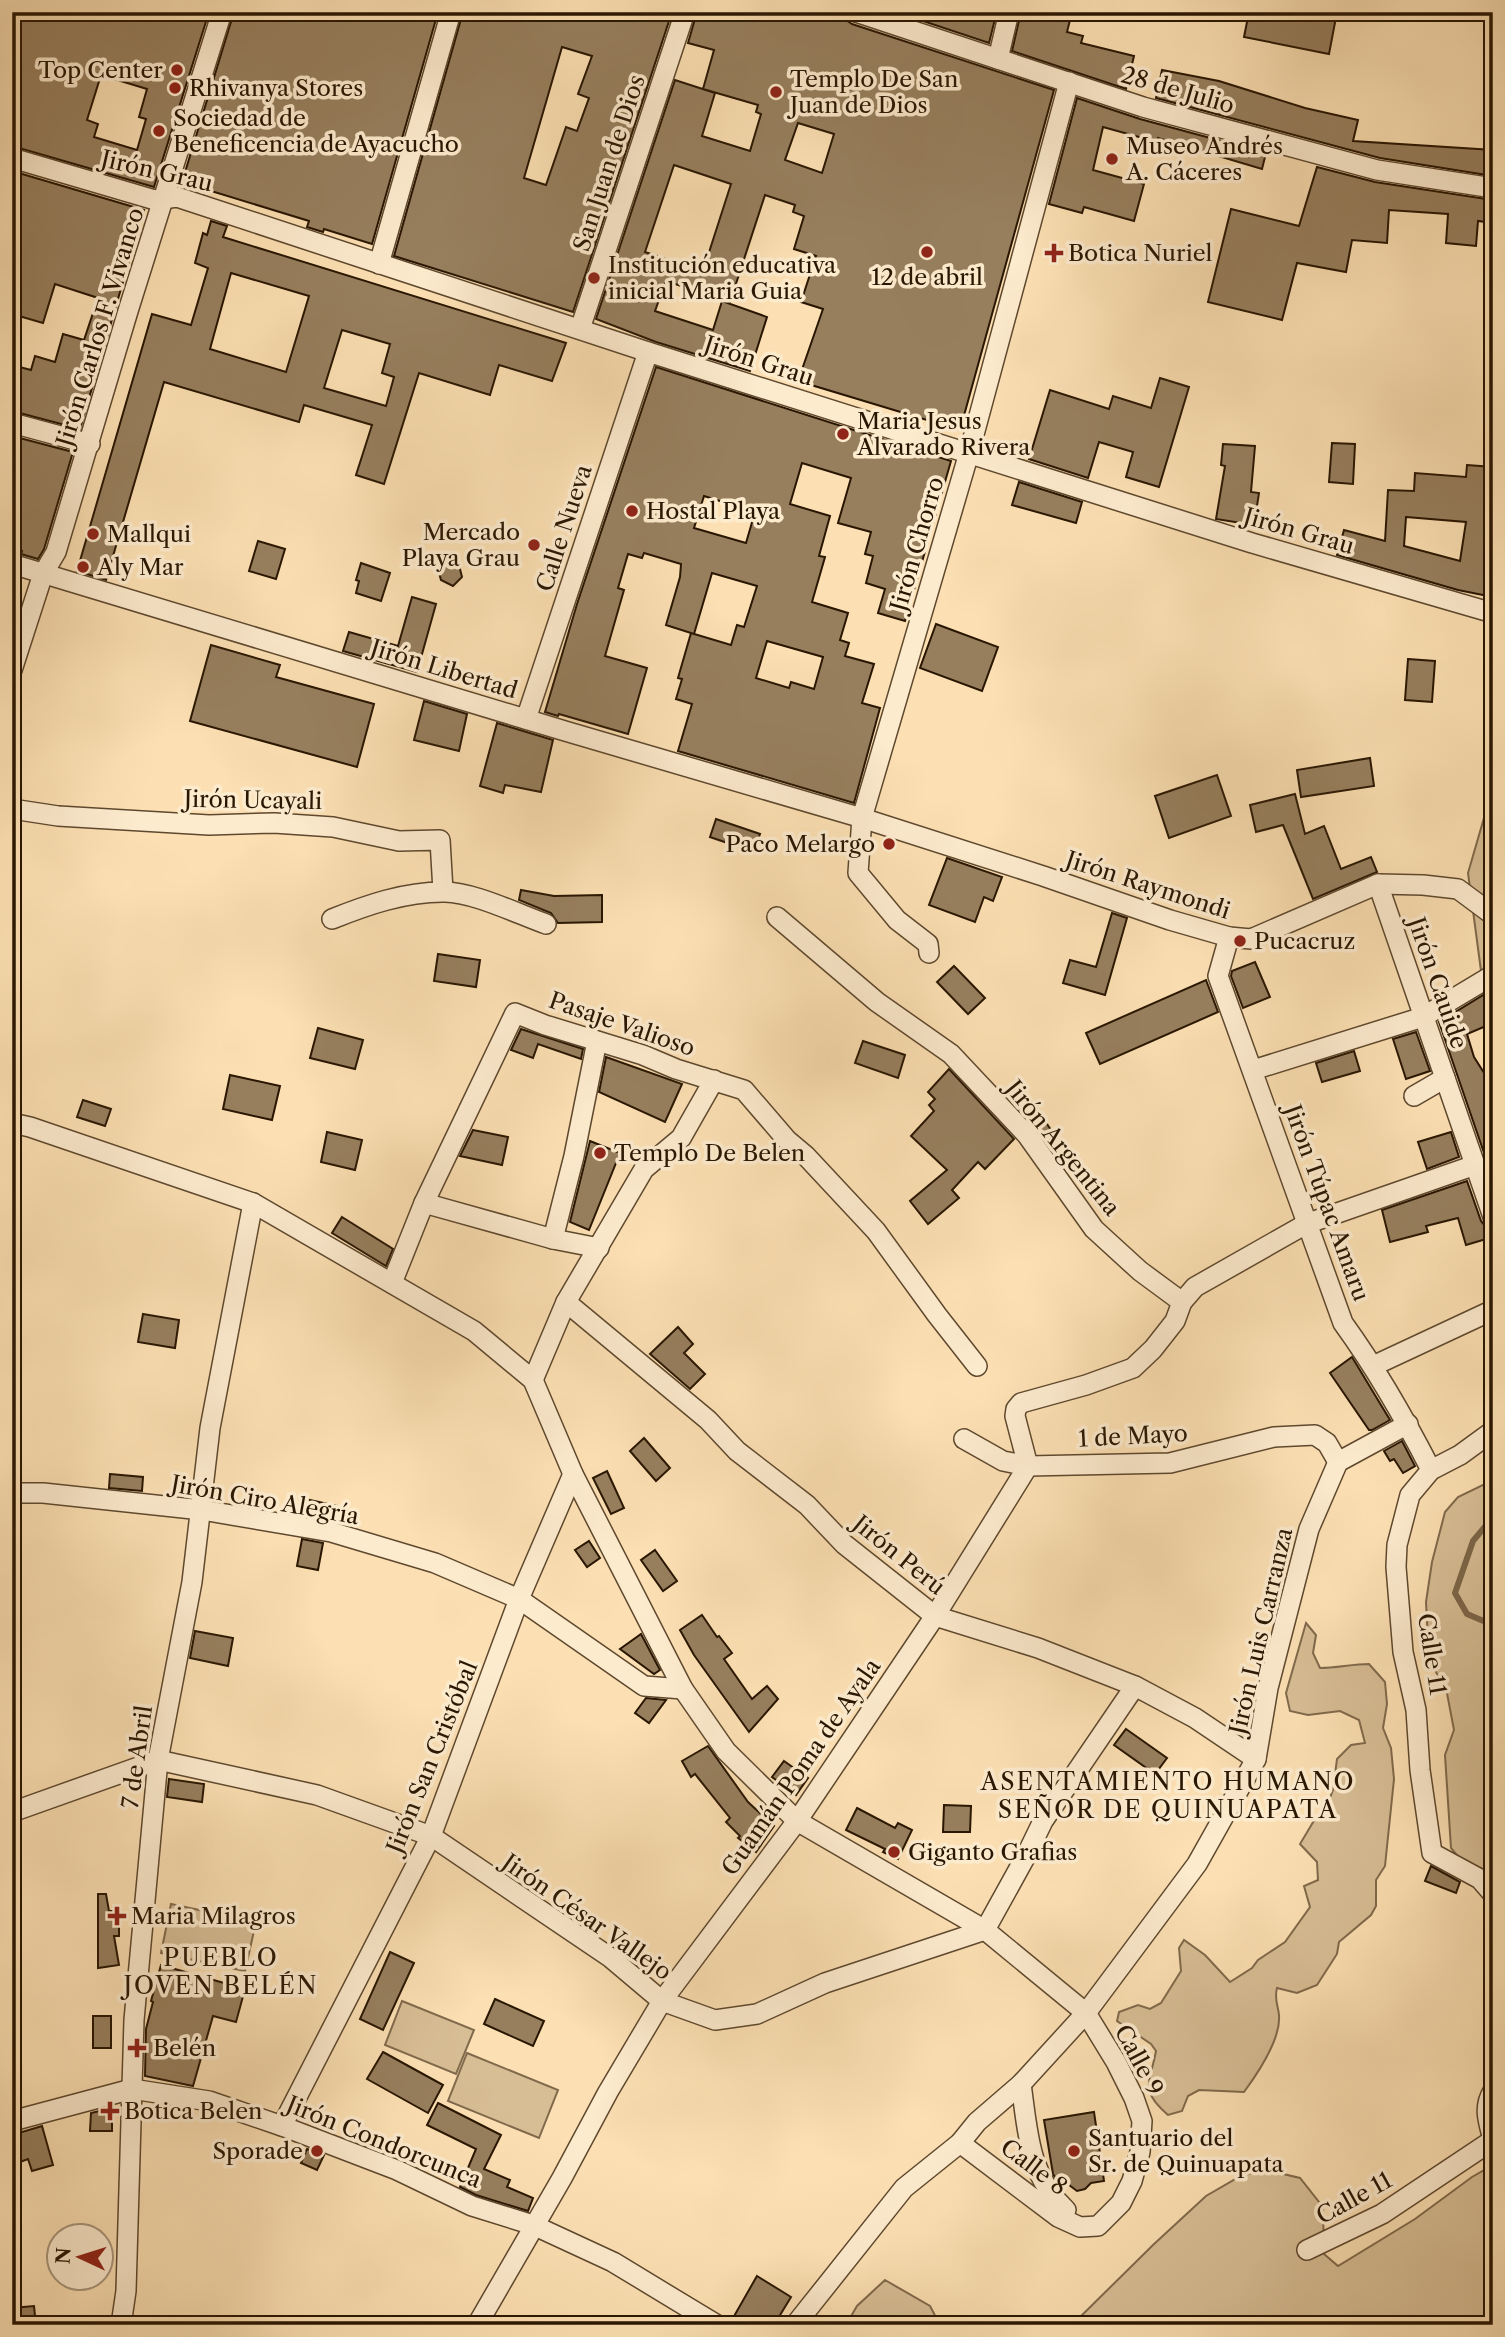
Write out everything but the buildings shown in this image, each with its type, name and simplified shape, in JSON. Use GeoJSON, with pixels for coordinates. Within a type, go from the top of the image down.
{"type":"FeatureCollection","features":[{"type":"Feature","properties":{"kind":"street","name":"Jirón Carlos F. Vivanco"},"geometry":{"type":"LineString","coordinates":[[43,573],[56,552],[222,12]]}},
{"type":"Feature","properties":{"kind":"street"},"geometry":{"type":"LineString","coordinates":[[379,264],[451,12]]}},
{"type":"Feature","properties":{"kind":"street","name":"San Juan de Dios"},"geometry":{"type":"LineString","coordinates":[[580,330],[685,12]]}},
{"type":"Feature","properties":{"kind":"street","name":"28 de Julio"},"geometry":{"type":"LineString","coordinates":[[856,12],[1143,107],[1377,170],[1493,187]]}},
{"type":"Feature","properties":{"kind":"street"},"geometry":{"type":"LineString","coordinates":[[998,58],[1009,12]]}},
{"type":"Feature","properties":{"kind":"street","name":"Jirón Chorro"},"geometry":{"type":"LineString","coordinates":[[929,953],[928,944],[897,920],[858,873],[856,864],[862,818],[969,453],[1069,82]]}},
{"type":"Feature","properties":{"kind":"street","name":"Jirón Grau"},"geometry":{"type":"LineString","coordinates":[[12,158],[155,200],[165,197],[187,200],[648,352],[1252,543],[1493,613]]}},
{"type":"Feature","properties":{"kind":"street","name":"Calle Nueva"},"geometry":{"type":"LineString","coordinates":[[526,719],[648,352]]}},
{"type":"Feature","properties":{"kind":"street"},"geometry":{"type":"LineString","coordinates":[[12,423],[90,444]]}},
{"type":"Feature","properties":{"kind":"street","name":"Jirón Libertad"},"geometry":{"type":"LineString","coordinates":[[12,564],[862,818]]}},
{"type":"Feature","properties":{"kind":"street"},"geometry":{"type":"LineString","coordinates":[[12,670],[43,573]]}},
{"type":"Feature","properties":{"kind":"street","name":"Jirón Ucayali"},"geometry":{"type":"LineString","coordinates":[[12,809],[58,816],[209,825],[274,823],[333,827],[399,841],[440,840],[443,891]]}},
{"type":"Feature","properties":{"kind":"street","name":"Jirón Raymondi"},"geometry":{"type":"LineString","coordinates":[[862,818],[1229,937],[1251,939],[1378,884],[1458,889],[1493,915]]}},
{"type":"Feature","properties":{"kind":"street","name":"Jirón Cauide"},"geometry":{"type":"LineString","coordinates":[[1378,884],[1493,1217]]}},
{"type":"Feature","properties":{"kind":"street"},"geometry":{"type":"LineString","coordinates":[[332,919],[376,901],[443,891],[467,895],[546,924]]}},
{"type":"Feature","properties":{"kind":"street","name":"Jirón Argentina"},"geometry":{"type":"LineString","coordinates":[[777,917],[877,1002],[951,1054],[1027,1135],[1094,1229],[1140,1270],[1182,1302]]}},
{"type":"Feature","properties":{"kind":"street","name":"Jirón Túpac Amaru"},"geometry":{"type":"LineString","coordinates":[[1229,937],[1218,976],[1343,1323],[1408,1424],[1431,1470]]}},
{"type":"Feature","properties":{"kind":"street"},"geometry":{"type":"LineString","coordinates":[[1253,1070],[1423,1017],[1493,975]]}},
{"type":"Feature","properties":{"kind":"street","name":"Pasaje Valioso"},"geometry":{"type":"LineString","coordinates":[[424,1203],[515,1013],[713,1080]]}},
{"type":"Feature","properties":{"kind":"street"},"geometry":{"type":"LineString","coordinates":[[552,1239],[574,1156],[597,1041]]}},
{"type":"Feature","properties":{"kind":"street"},"geometry":{"type":"LineString","coordinates":[[1414,1096],[1445,1079]]}},
{"type":"Feature","properties":{"kind":"street"},"geometry":{"type":"LineString","coordinates":[[12,1123],[253,1203],[474,1331],[533,1381],[565,1302],[644,1169],[681,1138],[713,1080],[744,1090],[787,1140],[854,1206],[901,1262],[937,1315],[977,1366]]}},
{"type":"Feature","properties":{"kind":"street"},"geometry":{"type":"LineString","coordinates":[[1028,1466],[1015,1416],[1021,1403],[1086,1385],[1133,1368],[1153,1349],[1175,1321],[1182,1302],[1195,1287],[1306,1224],[1475,1165]]}},
{"type":"Feature","properties":{"kind":"street","name":"7 de Abril"},"geometry":{"type":"LineString","coordinates":[[121,2325],[126,2291],[135,2020],[158,1760],[192,1582],[210,1428],[253,1203]]}},
{"type":"Feature","properties":{"kind":"street"},"geometry":{"type":"LineString","coordinates":[[392,1283],[424,1203],[552,1239],[599,1248]]}},
{"type":"Feature","properties":{"kind":"street","name":"Jirón Perú"},"geometry":{"type":"LineString","coordinates":[[565,1302],[708,1420],[737,1451],[807,1505],[844,1544],[935,1616],[1038,1648],[1135,1686],[1195,1718],[1256,1759]]}},
{"type":"Feature","properties":{"kind":"street"},"geometry":{"type":"LineString","coordinates":[[1373,1366],[1493,1310]]}},
{"type":"Feature","properties":{"kind":"street","name":"Calle 9"},"geometry":{"type":"LineString","coordinates":[[533,1381],[573,1474],[683,1689],[726,1751],[797,1821],[985,1930],[1086,2013],[1116,2062],[1142,2121],[1140,2152],[1132,2180],[1121,2203],[1098,2226],[1080,2227]]}},
{"type":"Feature","properties":{"kind":"street"},"geometry":{"type":"LineString","coordinates":[[1338,1462],[1408,1424]]}},
{"type":"Feature","properties":{"kind":"street","name":"Calle 11"},"geometry":{"type":"LineString","coordinates":[[1493,1431],[1460,1455],[1431,1470],[1410,1496],[1397,1545],[1396,1567],[1403,1652],[1416,1710],[1420,1770],[1432,1853],[1480,1879],[1493,1894]]}},
{"type":"Feature","properties":{"kind":"street","name":"1 de Mayo"},"geometry":{"type":"LineString","coordinates":[[964,1439],[1003,1461],[1028,1466],[1170,1463],[1274,1437],[1315,1435],[1327,1443],[1338,1462]]}},
{"type":"Feature","properties":{"kind":"street","name":"Jirón Luis Carranza"},"geometry":{"type":"LineString","coordinates":[[795,2325],[904,2188],[960,2143],[978,2122],[1021,2084],[1086,2013],[1197,1864],[1256,1759],[1268,1688],[1309,1529],[1338,1462]]}},
{"type":"Feature","properties":{"kind":"street","name":"Guamán Poma de Ayala"},"geometry":{"type":"LineString","coordinates":[[477,2325],[662,2000],[797,1821],[935,1616],[1028,1466]]}},
{"type":"Feature","properties":{"kind":"street","name":"Jirón San Cristóbal"},"geometry":{"type":"LineString","coordinates":[[282,2126],[431,1836],[519,1599],[573,1474]]}},
{"type":"Feature","properties":{"kind":"street","name":"Jirón Ciro Alegría"},"geometry":{"type":"LineString","coordinates":[[12,1493],[43,1493],[202,1510],[331,1532],[435,1563],[519,1599],[644,1686],[683,1689]]}},
{"type":"Feature","properties":{"kind":"street"},"geometry":{"type":"LineString","coordinates":[[985,1930],[1042,1821],[1135,1686]]}},
{"type":"Feature","properties":{"kind":"street"},"geometry":{"type":"LineString","coordinates":[[12,1812],[158,1760]]}},
{"type":"Feature","properties":{"kind":"street","name":"Jirón César Vallejo"},"geometry":{"type":"LineString","coordinates":[[158,1760],[317,1795],[431,1836],[611,1958],[662,2000],[715,2020],[757,2014],[825,1983],[985,1930]]}},
{"type":"Feature","properties":{"kind":"street"},"geometry":{"type":"LineString","coordinates":[[1021,2084],[1033,2162],[1043,2184],[1080,2227]]}},
{"type":"Feature","properties":{"kind":"street","name":"Jirón Condorcunca"},"geometry":{"type":"LineString","coordinates":[[12,2121],[132,2089],[208,2101],[397,2170],[472,2206],[533,2225],[614,2262],[717,2325]]}},
{"type":"Feature","properties":{"kind":"street","name":"Calle 11"},"geometry":{"type":"LineString","coordinates":[[1307,2250],[1382,2214],[1493,2139],[1486,2116],[1487,2100],[1493,2091]]}},
{"type":"Feature","properties":{"kind":"street","name":"Calle 8"},"geometry":{"type":"LineString","coordinates":[[960,2143],[1058,2217],[1080,2227]]}},
{"type":"Feature","properties":{"kind":"shaded area"},"geometry":{"type":"Polygon","coordinates":[[[1493,802],[1493,990],[1483,986],[1468,873],[1486,811],[1493,802]]]}},
{"type":"Feature","properties":{"kind":"shaded area"},"geometry":{"type":"Polygon","coordinates":[[[1493,1480],[1493,1899],[1451,1848],[1445,1755],[1454,1730],[1446,1688],[1429,1661],[1426,1602],[1432,1562],[1445,1512],[1458,1497],[1493,1480]]]}},
{"type":"Feature","properties":{"kind":"shaded area"},"geometry":{"type":"Polygon","coordinates":[[[1306,1623],[1316,1635],[1313,1653],[1320,1668],[1369,1664],[1385,1682],[1387,1704],[1383,1728],[1391,1748],[1394,1779],[1385,1866],[1376,1880],[1376,1906],[1371,1915],[1339,1942],[1337,1954],[1317,1985],[1297,1993],[1277,1988],[1279,2025],[1276,2035],[1268,2056],[1244,2092],[1199,2090],[1188,2096],[1182,2111],[1168,2115],[1150,2092],[1156,2051],[1151,2044],[1117,2021],[1119,2012],[1138,2005],[1150,2009],[1161,2003],[1181,1971],[1179,1948],[1184,1940],[1205,1955],[1230,1982],[1285,1942],[1310,1907],[1304,1886],[1318,1880],[1317,1862],[1300,1844],[1315,1819],[1325,1810],[1333,1790],[1337,1759],[1351,1745],[1365,1743],[1359,1720],[1340,1711],[1308,1715],[1290,1711],[1286,1693],[1306,1623]]]}},
{"type":"Feature","properties":{"kind":"shaded area"},"geometry":{"type":"Polygon","coordinates":[[[171,1904],[256,1922],[245,1971],[161,1953],[171,1904]]]}},
{"type":"Feature","properties":{"kind":"shaded area"},"geometry":{"type":"Polygon","coordinates":[[[402,2001],[474,2030],[456,2074],[385,2045],[402,2001]]]}},
{"type":"Feature","properties":{"kind":"shaded area"},"geometry":{"type":"Polygon","coordinates":[[[467,2053],[558,2090],[539,2138],[448,2101],[467,2053]]]}},
{"type":"Feature","properties":{"kind":"shaded area"},"geometry":{"type":"Polygon","coordinates":[[[1493,2165],[1493,2325],[1063,2325],[1073,2324],[1206,2196],[1239,2177],[1262,2169],[1300,2178],[1323,2207],[1324,2254],[1338,2266],[1415,2219],[1493,2165]]]}},
{"type":"Feature","properties":{"kind":"shaded area"},"geometry":{"type":"Polygon","coordinates":[[[885,2280],[930,2306],[940,2325],[846,2325],[857,2306],[885,2280]]]}},
{"type":"Feature","properties":{"kind":"waterway"},"geometry":{"type":"LineString","coordinates":[[1493,1517],[1473,1541],[1455,1593],[1467,1614],[1493,1625]]}},
{"type":"Feature","properties":{"kind":"place","name":"Top Center"},"geometry":{"type":"Point","coordinates":[177,70]}},
{"type":"Feature","properties":{"kind":"place","name":"Rhivanya Stores"},"geometry":{"type":"Point","coordinates":[175,88]}},
{"type":"Feature","properties":{"kind":"place","name":"Templo De San Juan de Dios"},"geometry":{"type":"Point","coordinates":[776,92]}},
{"type":"Feature","properties":{"kind":"place","name":"Sociedad de Beneficencia de Ayacucho"},"geometry":{"type":"Point","coordinates":[159,131]}},
{"type":"Feature","properties":{"kind":"place","name":"Museo Andrés A. Cáceres"},"geometry":{"type":"Point","coordinates":[1112,159]}},
{"type":"Feature","properties":{"kind":"place","name":"12 de abril"},"geometry":{"type":"Point","coordinates":[927,252]}},
{"type":"Feature","properties":{"kind":"place","name":"Botica Nuriel"},"geometry":{"type":"Point","coordinates":[1054,253]}},
{"type":"Feature","properties":{"kind":"place","name":"Institución educativa inicial Maria Guia"},"geometry":{"type":"Point","coordinates":[594,278]}},
{"type":"Feature","properties":{"kind":"place","name":"Maria Jesus Alvarado Rivera"},"geometry":{"type":"Point","coordinates":[843,434]}},
{"type":"Feature","properties":{"kind":"place","name":"Hostal Playa"},"geometry":{"type":"Point","coordinates":[632,511]}},
{"type":"Feature","properties":{"kind":"place","name":"Mallqui"},"geometry":{"type":"Point","coordinates":[93,534]}},
{"type":"Feature","properties":{"kind":"place","name":"Mercado Playa Grau"},"geometry":{"type":"Point","coordinates":[534,545]}},
{"type":"Feature","properties":{"kind":"place","name":"Aly Mar"},"geometry":{"type":"Point","coordinates":[83,567]}},
{"type":"Feature","properties":{"kind":"place","name":"Paco Melargo"},"geometry":{"type":"Point","coordinates":[889,844]}},
{"type":"Feature","properties":{"kind":"place","name":"Pucacruz"},"geometry":{"type":"Point","coordinates":[1240,941]}},
{"type":"Feature","properties":{"kind":"place","name":"Templo De Belen"},"geometry":{"type":"Point","coordinates":[600,1153]}},
{"type":"Feature","properties":{"kind":"place","name":"Giganto Grafias"},"geometry":{"type":"Point","coordinates":[894,1852]}},
{"type":"Feature","properties":{"kind":"place","name":"Maria Milagros"},"geometry":{"type":"Point","coordinates":[117,1916]}},
{"type":"Feature","properties":{"kind":"place","name":"Belén"},"geometry":{"type":"Point","coordinates":[137,2048]}},
{"type":"Feature","properties":{"kind":"place","name":"Botica Belen"},"geometry":{"type":"Point","coordinates":[110,2111]}},
{"type":"Feature","properties":{"kind":"place","name":"Sporade"},"geometry":{"type":"Point","coordinates":[317,2151]}},
{"type":"Feature","properties":{"kind":"place","name":"Santuario del Sr. de Quinuapata"},"geometry":{"type":"Point","coordinates":[1074,2151]}},
{"type":"Feature","properties":{"kind":"district","name":"ASENTAMIENTO HUMANO SEÑOR DE QUINUAPATA"},"geometry":{"type":"Point","coordinates":[1168,1796]}},
{"type":"Feature","properties":{"kind":"district","name":"PUEBLO JOVEN BELÉN"},"geometry":{"type":"Point","coordinates":[221,1972]}}]}
